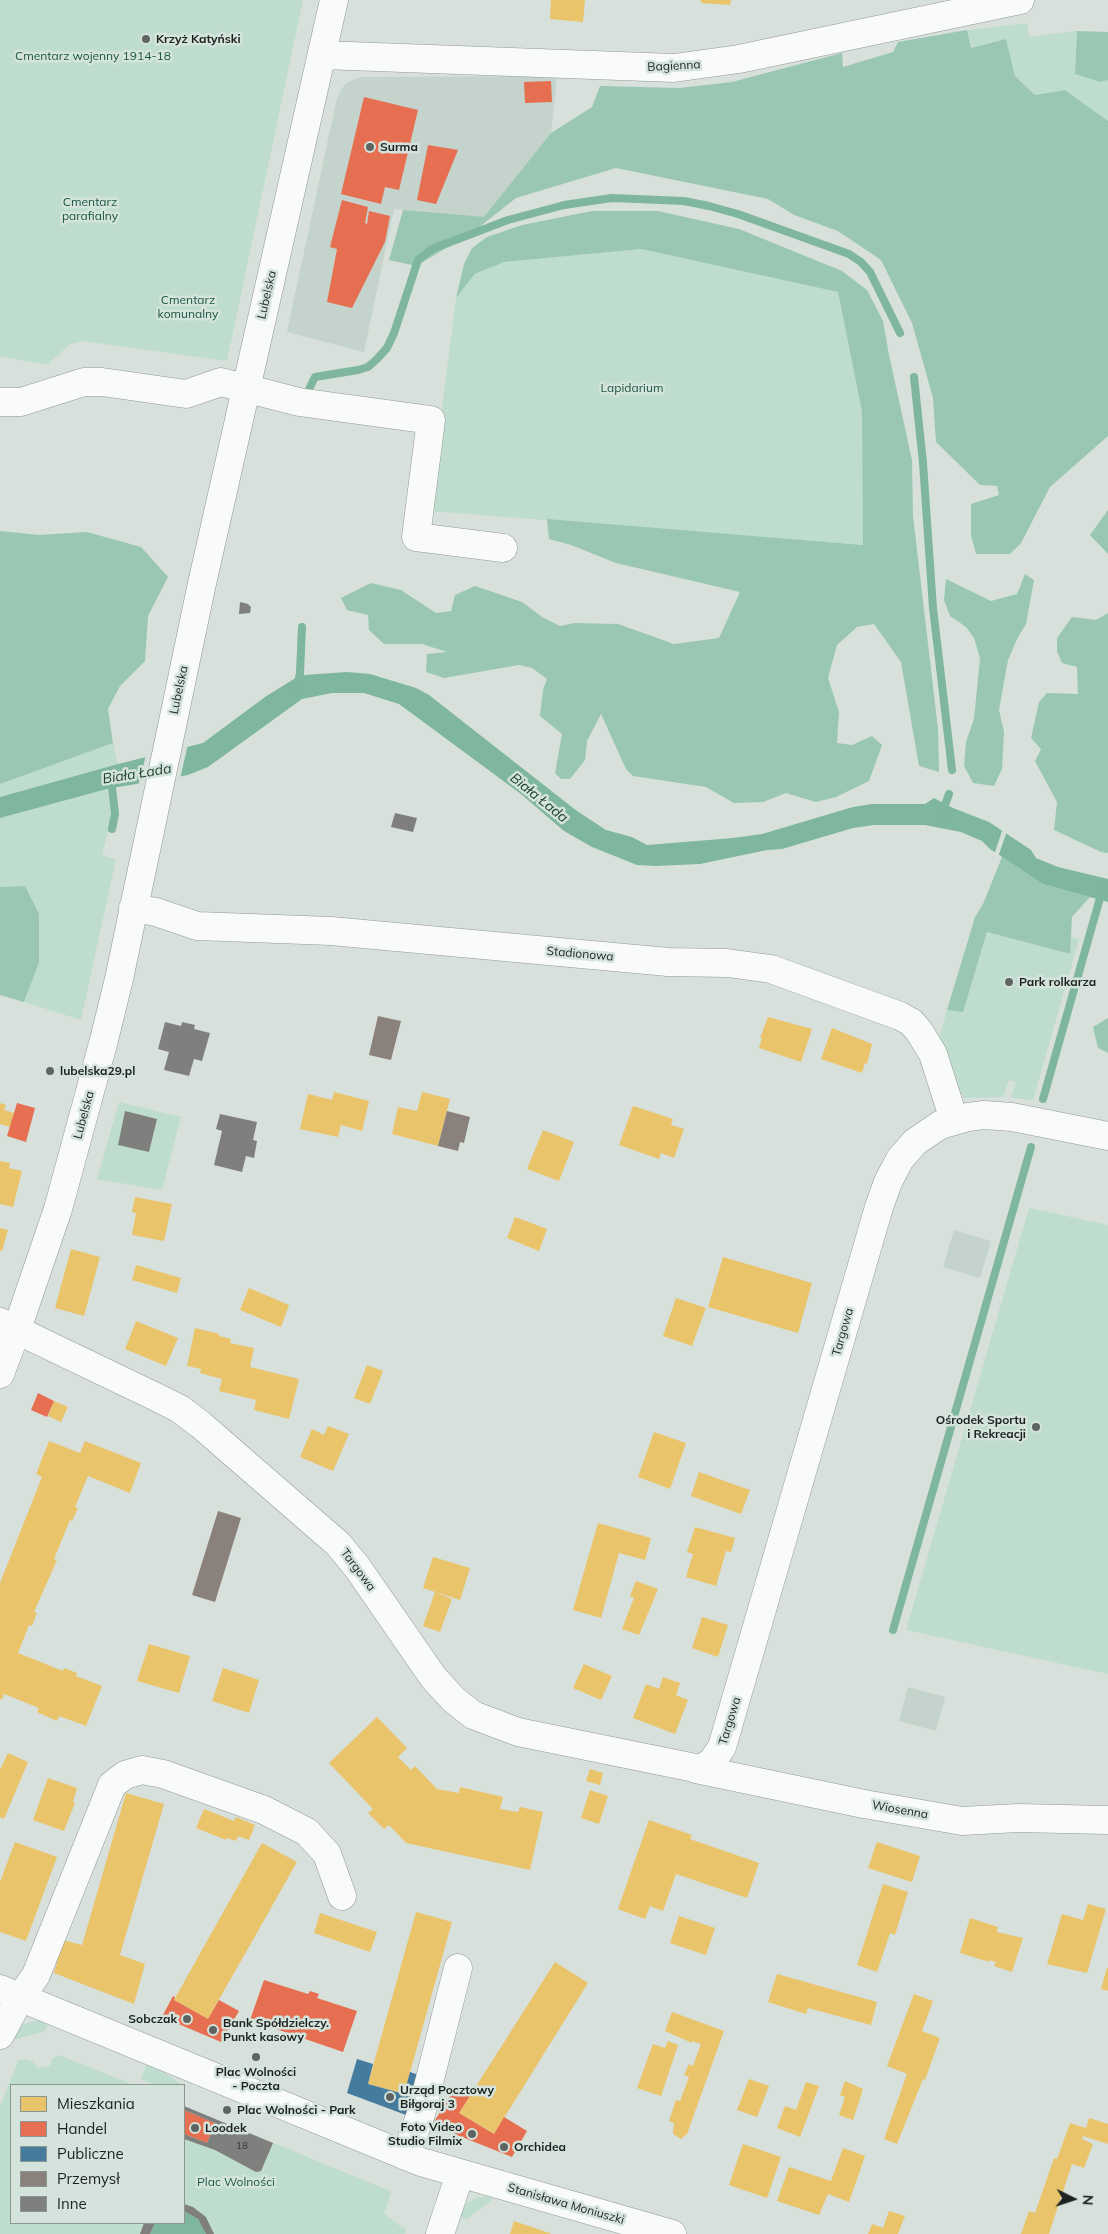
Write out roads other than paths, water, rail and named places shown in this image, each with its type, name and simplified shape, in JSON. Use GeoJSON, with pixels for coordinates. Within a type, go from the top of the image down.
{"type":"FeatureCollection","features":[{"type":"Feature","properties":{"kind":"street","name":"Lubelska"},"geometry":{"type":"LineString","coordinates":[[0,1374],[9,1326],[58,1209],[119,979],[150,822],[334,0]]}},
{"type":"Feature","properties":{"kind":"street","name":"Bagienna"},"geometry":{"type":"LineString","coordinates":[[322,55],[674,68],[739,59],[1020,0]]}},
{"type":"Feature","properties":{"kind":"street"},"geometry":{"type":"LineString","coordinates":[[0,402],[21,402],[84,382],[102,382],[186,394],[221,382],[299,402],[431,420],[416,537],[503,548]]}},
{"type":"Feature","properties":{"kind":"street","name":"Stadionowa"},"geometry":{"type":"LineString","coordinates":[[133,908],[156,912],[198,926],[331,931],[668,962],[727,963],[771,969],[881,1008],[911,1022],[933,1054],[954,1120]]}},
{"type":"Feature","properties":{"kind":"street","name":"Targowa"},"geometry":{"type":"LineString","coordinates":[[9,1326],[180,1409],[201,1425],[338,1544],[357,1567],[433,1678],[453,1699],[473,1715],[518,1732],[696,1769],[704,1768],[712,1762],[722,1747],[893,1169],[907,1150],[932,1130],[954,1120],[984,1115],[1000,1116],[1108,1136]]}},
{"type":"Feature","properties":{"kind":"street","name":"Wiosenna"},"geometry":{"type":"LineString","coordinates":[[696,1769],[864,1804],[962,1821],[1018,1818],[1108,1820]]}},
{"type":"Feature","properties":{"kind":"street"},"geometry":{"type":"LineString","coordinates":[[0,2035],[10,1994],[36,1975],[112,1784],[126,1775],[142,1770],[163,1774],[264,1810],[307,1832],[326,1854],[342,1896]]}},
{"type":"Feature","properties":{"kind":"street"},"geometry":{"type":"LineString","coordinates":[[405,2156],[421,2114],[458,1968]]}},
{"type":"Feature","properties":{"kind":"street"},"geometry":{"type":"LineString","coordinates":[[10,1994],[405,2156],[460,2174],[440,2234]]}},
{"type":"Feature","properties":{"kind":"street","name":"Stanisława Moniuszki"},"geometry":{"type":"LineString","coordinates":[[460,2174],[672,2234]]}},
{"type":"Feature","properties":{"kind":"water","name":"Biała Łada"},"geometry":{"type":"Polygon","coordinates":[[[347,672],[370,674],[416,688],[429,695],[577,811],[606,830],[632,837],[647,845],[762,834],[853,807],[872,804],[925,804],[934,798],[953,808],[989,822],[1031,850],[1036,858],[1058,867],[1108,879],[1108,902],[1043,884],[990,849],[982,841],[961,832],[925,825],[874,825],[853,828],[782,849],[767,850],[700,864],[637,865],[592,847],[564,831],[521,794],[399,704],[364,693],[332,693],[302,699],[208,767],[188,775],[107,789],[0,818],[0,797],[118,764],[203,743],[265,697],[294,679],[305,675],[347,672]]]}},
{"type":"Feature","properties":{"kind":"water"},"geometry":{"type":"Polygon","coordinates":[[[185,2212],[198,2219],[206,2234],[150,2234],[155,2224],[185,2224],[185,2212]]]}},
{"type":"Feature","properties":{"kind":"waterway"},"geometry":{"type":"LineString","coordinates":[[310,387],[315,377],[368,367],[387,348],[394,333],[418,260],[432,249],[508,220],[564,205],[612,198],[684,201],[709,206],[738,214],[849,254],[861,262],[870,272],[900,333]]}},
{"type":"Feature","properties":{"kind":"waterway"},"geometry":{"type":"LineString","coordinates":[[914,377],[923,463],[933,608],[952,770]]}},
{"type":"Feature","properties":{"kind":"waterway"},"geometry":{"type":"LineString","coordinates":[[297,687],[300,673],[302,627]]}},
{"type":"Feature","properties":{"kind":"waterway","name":"Biała Łada"},"geometry":{"type":"LineString","coordinates":[[111,779],[115,814],[112,829]]}},
{"type":"Feature","properties":{"kind":"waterway"},"geometry":{"type":"LineString","coordinates":[[942,813],[949,794]]}},
{"type":"Feature","properties":{"kind":"waterway"},"geometry":{"type":"LineString","coordinates":[[1043,1099],[1102,891]]}},
{"type":"Feature","properties":{"kind":"waterway"},"geometry":{"type":"LineString","coordinates":[[893,1630],[1031,1147]]}},
{"type":"Feature","properties":{"kind":"place","name":"Krzyż Katyński"},"geometry":{"type":"Point","coordinates":[146,39]}},
{"type":"Feature","properties":{"kind":"place","name":"Surma"},"geometry":{"type":"Point","coordinates":[370,147]}},
{"type":"Feature","properties":{"kind":"place","name":"Park rolkarza"},"geometry":{"type":"Point","coordinates":[1009,982]}},
{"type":"Feature","properties":{"kind":"place","name":"lubelska29.pl"},"geometry":{"type":"Point","coordinates":[50,1071]}},
{"type":"Feature","properties":{"kind":"place","name":"Ośrodek Sportu i Rekreacji"},"geometry":{"type":"Point","coordinates":[1036,1427]}},
{"type":"Feature","properties":{"kind":"place","name":"Sobczak"},"geometry":{"type":"Point","coordinates":[187,2019]}},
{"type":"Feature","properties":{"kind":"place","name":"Bank Spółdzielczy. Punkt kasowy"},"geometry":{"type":"Point","coordinates":[213,2030]}},
{"type":"Feature","properties":{"kind":"place","name":"Plac Wolności - Poczta"},"geometry":{"type":"Point","coordinates":[256,2057]}},
{"type":"Feature","properties":{"kind":"place","name":"Urząd Pocztowy Biłgoraj 3"},"geometry":{"type":"Point","coordinates":[390,2097]}},
{"type":"Feature","properties":{"kind":"place","name":"Plac Wolności - Park"},"geometry":{"type":"Point","coordinates":[227,2110]}},
{"type":"Feature","properties":{"kind":"place","name":"Loodek"},"geometry":{"type":"Point","coordinates":[195,2128]}},
{"type":"Feature","properties":{"kind":"place","name":"Foto Video Studio Filmix"},"geometry":{"type":"Point","coordinates":[472,2134]}},
{"type":"Feature","properties":{"kind":"place","name":"Orchidea"},"geometry":{"type":"Point","coordinates":[504,2147]}},
{"type":"Feature","properties":{"kind":"park label","name":"Cmentarz wojenny 1914-18"},"geometry":{"type":"Point","coordinates":[93,56]}},
{"type":"Feature","properties":{"kind":"park label","name":"Cmentarz parafialny"},"geometry":{"type":"Point","coordinates":[90,209]}},
{"type":"Feature","properties":{"kind":"park label","name":"Cmentarz komunalny"},"geometry":{"type":"Point","coordinates":[188,307]}},
{"type":"Feature","properties":{"kind":"park label","name":"Lapidarium"},"geometry":{"type":"Point","coordinates":[632,388]}},
{"type":"Feature","properties":{"kind":"park label","name":"Plac Wolności"},"geometry":{"type":"Point","coordinates":[236,2182]}}]}
